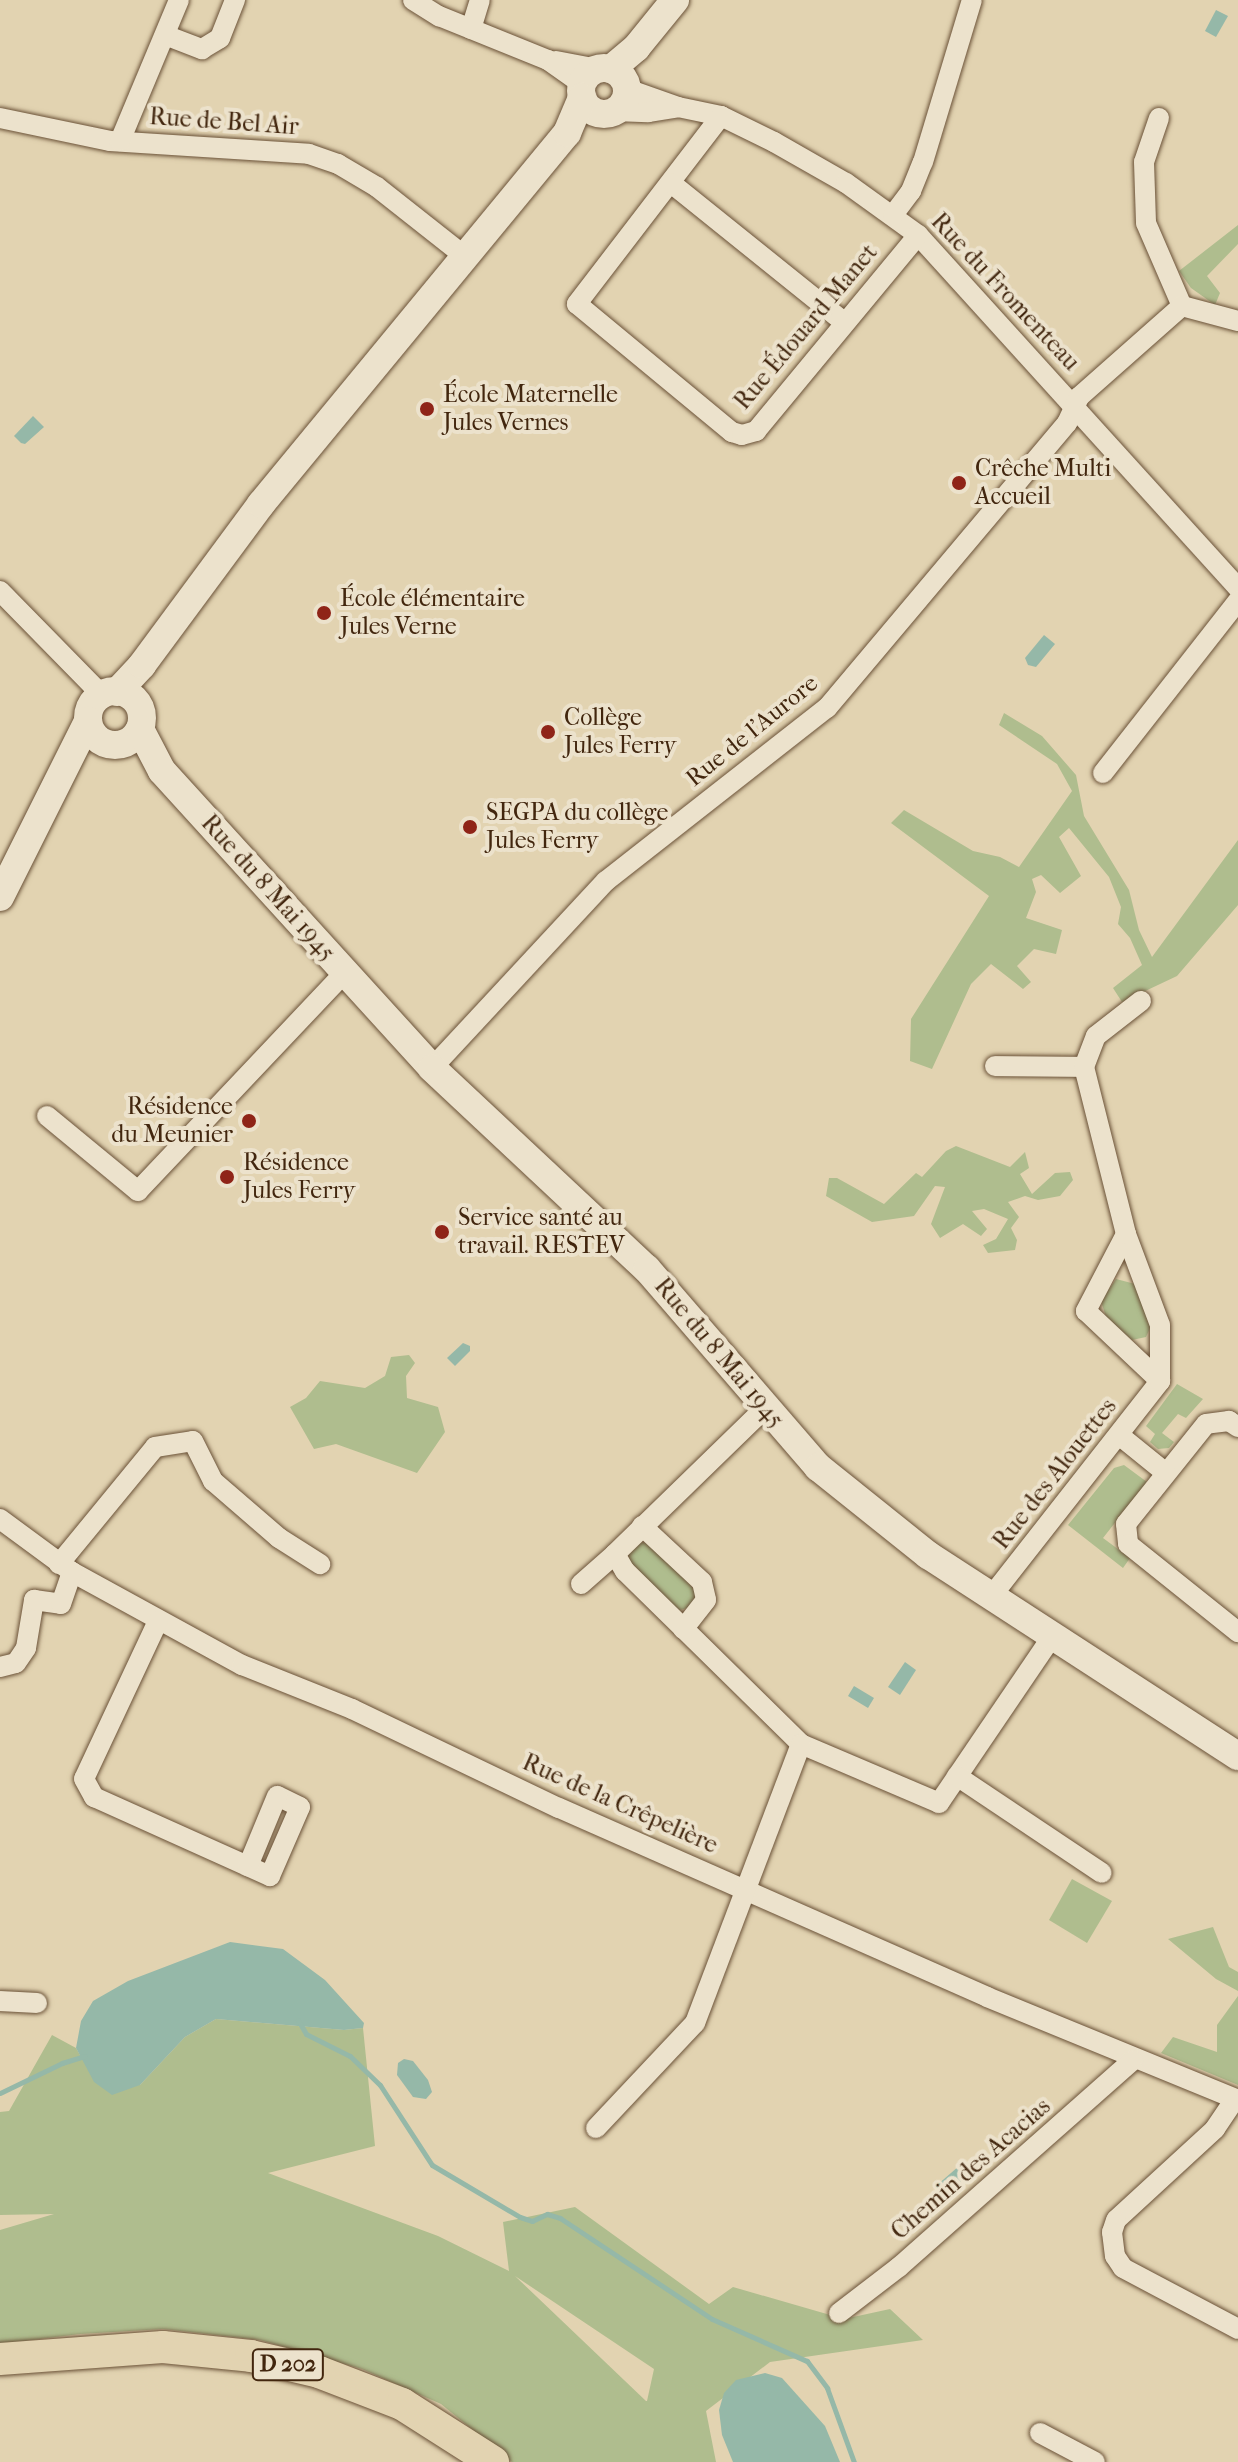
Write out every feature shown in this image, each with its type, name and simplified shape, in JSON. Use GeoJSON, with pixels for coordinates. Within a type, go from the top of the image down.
{"type":"FeatureCollection","features":[{"type":"Feature","properties":{"kind":"main road"},"geometry":{"type":"LineString","coordinates":[[63,774],[121,718],[142,665],[261,504],[463,255],[605,90],[675,0]]}},
{"type":"Feature","properties":{"kind":"main road"},"geometry":{"type":"LineString","coordinates":[[0,897],[63,774],[88,721],[91,706],[121,718]]}},
{"type":"Feature","properties":{"kind":"main road","name":"Rue du 8 Mai 1945"},"geometry":{"type":"LineString","coordinates":[[121,718],[162,771],[432,1068],[647,1269],[764,1409],[843,1490],[923,1552],[990,1598],[1238,1756]]}},
{"type":"Feature","properties":{"kind":"main road","name":"D 202"},"geometry":{"type":"LineString","coordinates":[[0,2359],[163,2347],[251,2356],[319,2372],[402,2404],[493,2462]]}},
{"type":"Feature","properties":{"kind":"main road","name":"D 202"},"geometry":{"type":"LineString","coordinates":[[0,2377],[61,2355]]}},
{"type":"Feature","properties":{"kind":"street"},"geometry":{"type":"LineString","coordinates":[[120,141],[179,0]]}},
{"type":"Feature","properties":{"kind":"street"},"geometry":{"type":"LineString","coordinates":[[165,35],[202,49],[220,38],[235,0]]}},
{"type":"Feature","properties":{"kind":"street","name":"Rue du Fromenteau"},"geometry":{"type":"LineString","coordinates":[[413,0],[439,16],[548,60],[648,112],[678,107],[721,116],[834,176],[893,215],[918,235],[1238,587]]}},
{"type":"Feature","properties":{"kind":"street"},"geometry":{"type":"LineString","coordinates":[[471,29],[480,0]]}},
{"type":"Feature","properties":{"kind":"street"},"geometry":{"type":"LineString","coordinates":[[893,215],[911,191],[923,162],[972,0]]}},
{"type":"Feature","properties":{"kind":"street","name":"Rue Édouard Manet"},"geometry":{"type":"LineString","coordinates":[[721,116],[577,304],[732,432],[742,435],[756,431],[918,235]]}},
{"type":"Feature","properties":{"kind":"street","name":"Rue de Bel Air"},"geometry":{"type":"LineString","coordinates":[[0,118],[120,141],[309,154],[338,164],[377,187],[463,255]]}},
{"type":"Feature","properties":{"kind":"street"},"geometry":{"type":"LineString","coordinates":[[1159,118],[1144,162],[1146,223],[1182,306],[1238,321]]}},
{"type":"Feature","properties":{"kind":"street"},"geometry":{"type":"LineString","coordinates":[[671,183],[844,322]]}},
{"type":"Feature","properties":{"kind":"street","name":"Rue de l'Aurore"},"geometry":{"type":"LineString","coordinates":[[432,1068],[606,881],[827,708],[1067,423],[1079,397],[1182,306]]}},
{"type":"Feature","properties":{"kind":"street","name":"Rue du 8 Mai 1945"},"geometry":{"type":"LineString","coordinates":[[0,591],[121,718]]}},
{"type":"Feature","properties":{"kind":"street"},"geometry":{"type":"LineString","coordinates":[[1103,773],[1238,601]]}},
{"type":"Feature","properties":{"kind":"street"},"geometry":{"type":"LineString","coordinates":[[47,1116],[138,1191],[345,972]]}},
{"type":"Feature","properties":{"kind":"street"},"geometry":{"type":"LineString","coordinates":[[1141,1001],[1096,1036],[1084,1067],[1126,1234],[1160,1325],[1160,1381]]}},
{"type":"Feature","properties":{"kind":"street"},"geometry":{"type":"LineString","coordinates":[[995,1066],[1084,1067]]}},
{"type":"Feature","properties":{"kind":"street"},"geometry":{"type":"LineString","coordinates":[[1126,1234],[1086,1311],[1160,1381]]}},
{"type":"Feature","properties":{"kind":"street","name":"Rue des Alouettes"},"geometry":{"type":"LineString","coordinates":[[990,1598],[1160,1381]]}},
{"type":"Feature","properties":{"kind":"street"},"geometry":{"type":"LineString","coordinates":[[581,1584],[764,1409]]}},
{"type":"Feature","properties":{"kind":"street"},"geometry":{"type":"LineString","coordinates":[[1238,1427],[1229,1421],[1206,1424],[1126,1524],[1128,1544],[1238,1632]]}},
{"type":"Feature","properties":{"kind":"street"},"geometry":{"type":"LineString","coordinates":[[1119,1435],[1166,1473]]}},
{"type":"Feature","properties":{"kind":"street"},"geometry":{"type":"LineString","coordinates":[[0,1667],[16,1663],[26,1648],[34,1600],[61,1604],[66,1568],[155,1447],[193,1441],[213,1481],[279,1538],[320,1564]]}},
{"type":"Feature","properties":{"kind":"street","name":"Rue de la Crêpelière"},"geometry":{"type":"LineString","coordinates":[[0,1519],[66,1568],[242,1665],[352,1709],[559,1808],[1133,2060],[1237,2100]]}},
{"type":"Feature","properties":{"kind":"street"},"geometry":{"type":"LineString","coordinates":[[642,1526],[702,1582],[706,1600],[683,1629]]}},
{"type":"Feature","properties":{"kind":"street"},"geometry":{"type":"LineString","coordinates":[[615,1554],[625,1571],[801,1744],[939,1803],[1052,1637]]}},
{"type":"Feature","properties":{"kind":"street"},"geometry":{"type":"LineString","coordinates":[[158,1621],[84,1779],[94,1797],[248,1866]]}},
{"type":"Feature","properties":{"kind":"street"},"geometry":{"type":"LineString","coordinates":[[596,2128],[695,2023],[744,1887],[801,1744]]}},
{"type":"Feature","properties":{"kind":"street"},"geometry":{"type":"LineString","coordinates":[[957,1776],[1102,1873]]}},
{"type":"Feature","properties":{"kind":"street"},"geometry":{"type":"LineString","coordinates":[[0,2001],[37,2003]]}},
{"type":"Feature","properties":{"kind":"street","name":"Chemin des Acacias"},"geometry":{"type":"LineString","coordinates":[[839,2313],[899,2267],[1133,2060]]}},
{"type":"Feature","properties":{"kind":"street"},"geometry":{"type":"LineString","coordinates":[[1237,2100],[1215,2129],[1116,2220],[1112,2232],[1115,2256],[1123,2268],[1238,2329]]}},
{"type":"Feature","properties":{"kind":"street"},"geometry":{"type":"LineString","coordinates":[[1040,2433],[1095,2462]]}},
{"type":"Feature","properties":{"kind":"shaded area"},"geometry":{"type":"Polygon","coordinates":[[[1216,10],[1228,16],[1216,37],[1205,31],[1216,10]]]}},
{"type":"Feature","properties":{"kind":"shaded area"},"geometry":{"type":"Polygon","coordinates":[[[1238,225],[1238,244],[1207,276],[1220,293],[1215,305],[1191,288],[1179,271],[1238,225]]]}},
{"type":"Feature","properties":{"kind":"shaded area"},"geometry":{"type":"Polygon","coordinates":[[[33,416],[44,427],[25,444],[21,443],[14,436],[33,416]]]}},
{"type":"Feature","properties":{"kind":"shaded area"},"geometry":{"type":"Polygon","coordinates":[[[1044,635],[1055,644],[1036,667],[1028,665],[1025,658],[1044,635]]]}},
{"type":"Feature","properties":{"kind":"shaded area"},"geometry":{"type":"Polygon","coordinates":[[[1004,713],[1042,736],[1076,775],[1084,816],[1129,890],[1139,930],[1152,957],[1238,840],[1238,905],[1177,976],[1122,1002],[1113,988],[1142,965],[1130,938],[1118,924],[1121,907],[1109,877],[1069,828],[1059,837],[1081,876],[1060,893],[1041,875],[1032,879],[1036,892],[1026,918],[1062,930],[1056,954],[1034,949],[1017,966],[1031,982],[1023,989],[991,964],[971,984],[932,1069],[910,1061],[911,1019],[989,896],[891,823],[904,810],[973,851],[1000,857],[1019,867],[1072,791],[1057,764],[999,725],[1004,713]]]}},
{"type":"Feature","properties":{"kind":"shaded area"},"geometry":{"type":"Polygon","coordinates":[[[956,1146],[1010,1167],[1025,1152],[1029,1168],[1020,1174],[1032,1194],[1055,1173],[1070,1172],[1073,1180],[1060,1196],[1038,1200],[1025,1196],[1008,1202],[1019,1217],[1011,1228],[1017,1240],[1015,1250],[988,1253],[983,1245],[996,1239],[1008,1219],[984,1209],[972,1211],[987,1229],[981,1236],[963,1224],[940,1238],[931,1224],[945,1187],[935,1186],[914,1216],[872,1222],[826,1196],[829,1178],[837,1178],[884,1204],[916,1173],[922,1177],[946,1151],[956,1146]]]}},
{"type":"Feature","properties":{"kind":"shaded area"},"geometry":{"type":"Polygon","coordinates":[[[1116,1279],[1139,1285],[1152,1324],[1146,1337],[1132,1340],[1106,1317],[1101,1301],[1116,1279]]]}},
{"type":"Feature","properties":{"kind":"shaded area"},"geometry":{"type":"Polygon","coordinates":[[[463,1343],[470,1346],[470,1351],[455,1366],[447,1358],[463,1343]]]}},
{"type":"Feature","properties":{"kind":"shaded area"},"geometry":{"type":"Polygon","coordinates":[[[409,1355],[415,1363],[406,1376],[407,1398],[438,1407],[445,1432],[417,1473],[336,1444],[314,1449],[290,1407],[306,1398],[320,1381],[365,1388],[385,1376],[391,1357],[409,1355]]]}},
{"type":"Feature","properties":{"kind":"shaded area"},"geometry":{"type":"Polygon","coordinates":[[[1177,1384],[1203,1399],[1186,1418],[1178,1414],[1162,1433],[1174,1442],[1169,1448],[1158,1449],[1150,1442],[1155,1434],[1146,1426],[1177,1384]]]}},
{"type":"Feature","properties":{"kind":"shaded area"},"geometry":{"type":"Polygon","coordinates":[[[1124,1465],[1147,1482],[1103,1538],[1130,1558],[1123,1568],[1068,1525],[1114,1468],[1124,1465]]]}},
{"type":"Feature","properties":{"kind":"shaded area"},"geometry":{"type":"Polygon","coordinates":[[[649,1542],[695,1590],[695,1601],[687,1608],[677,1611],[630,1565],[628,1553],[639,1543],[649,1542]]]}},
{"type":"Feature","properties":{"kind":"shaded area"},"geometry":{"type":"Polygon","coordinates":[[[905,1662],[916,1670],[900,1695],[888,1687],[905,1662]]]}},
{"type":"Feature","properties":{"kind":"shaded area"},"geometry":{"type":"Polygon","coordinates":[[[854,1686],[874,1698],[868,1708],[848,1696],[854,1686]]]}},
{"type":"Feature","properties":{"kind":"shaded area"},"geometry":{"type":"Polygon","coordinates":[[[1072,1879],[1112,1901],[1087,1943],[1049,1920],[1072,1879]]]}},
{"type":"Feature","properties":{"kind":"shaded area"},"geometry":{"type":"Polygon","coordinates":[[[1213,1927],[1229,1967],[1238,1972],[1238,1991],[1216,1979],[1168,1939],[1213,1927]]]}},
{"type":"Feature","properties":{"kind":"shaded area"},"geometry":{"type":"Polygon","coordinates":[[[230,1942],[283,1949],[325,1980],[364,2023],[363,2028],[344,2030],[216,2019],[185,2037],[140,2085],[112,2095],[94,2082],[76,2048],[81,2021],[93,2001],[128,1981],[230,1942]]]}},
{"type":"Feature","properties":{"kind":"shaded area"},"geometry":{"type":"Polygon","coordinates":[[[1238,1996],[1238,2085],[1161,2053],[1173,2037],[1217,2052],[1217,2025],[1238,1996]]]}},
{"type":"Feature","properties":{"kind":"shaded area"},"geometry":{"type":"Polygon","coordinates":[[[216,2019],[344,2030],[363,2028],[375,2146],[268,2173],[438,2236],[509,2271],[503,2222],[575,2207],[709,2304],[733,2287],[844,2319],[890,2309],[923,2340],[770,2362],[706,2411],[716,2462],[512,2462],[441,2404],[362,2369],[260,2340],[163,2329],[80,2334],[0,2344],[0,2230],[54,2214],[0,2215],[0,2112],[9,2111],[52,2035],[76,2048],[81,2057],[140,2085],[185,2037],[216,2019]],[[515,2276],[646,2401],[654,2369],[515,2276]]]}},
{"type":"Feature","properties":{"kind":"shaded area"},"geometry":{"type":"Polygon","coordinates":[[[404,2059],[413,2061],[428,2080],[432,2092],[426,2099],[413,2097],[397,2075],[398,2063],[404,2059]]]}},
{"type":"Feature","properties":{"kind":"shaded area"},"geometry":{"type":"Polygon","coordinates":[[[959,2166],[963,2167],[967,2176],[945,2196],[936,2186],[959,2166]]]}},
{"type":"Feature","properties":{"kind":"shaded area"},"geometry":{"type":"Polygon","coordinates":[[[765,2373],[782,2378],[825,2426],[840,2462],[733,2462],[722,2435],[719,2410],[724,2393],[736,2380],[765,2373]]]}},
{"type":"Feature","properties":{"kind":"waterway"},"geometry":{"type":"LineString","coordinates":[[298,2020],[306,2034],[350,2056],[380,2085],[432,2165],[520,2217],[532,2221],[547,2214],[560,2218],[712,2319],[807,2361],[827,2388],[854,2462]]}},
{"type":"Feature","properties":{"kind":"waterway"},"geometry":{"type":"LineString","coordinates":[[0,2093],[62,2063],[85,2056]]}},
{"type":"Feature","properties":{"kind":"place","name":"École Maternelle Jules Vernes"},"geometry":{"type":"Point","coordinates":[427,409]}},
{"type":"Feature","properties":{"kind":"place","name":"Crêche Multi Accueil"},"geometry":{"type":"Point","coordinates":[959,483]}},
{"type":"Feature","properties":{"kind":"place","name":"École élémentaire Jules Verne"},"geometry":{"type":"Point","coordinates":[324,613]}},
{"type":"Feature","properties":{"kind":"place","name":"Collège Jules Ferry"},"geometry":{"type":"Point","coordinates":[548,732]}},
{"type":"Feature","properties":{"kind":"place","name":"SEGPA du collège Jules Ferry"},"geometry":{"type":"Point","coordinates":[470,827]}},
{"type":"Feature","properties":{"kind":"place","name":"Résidence du Meunier"},"geometry":{"type":"Point","coordinates":[249,1121]}},
{"type":"Feature","properties":{"kind":"place","name":"Résidence Jules Ferry"},"geometry":{"type":"Point","coordinates":[227,1177]}},
{"type":"Feature","properties":{"kind":"place","name":"Service santé au travail. RESTEV"},"geometry":{"type":"Point","coordinates":[442,1232]}}]}
